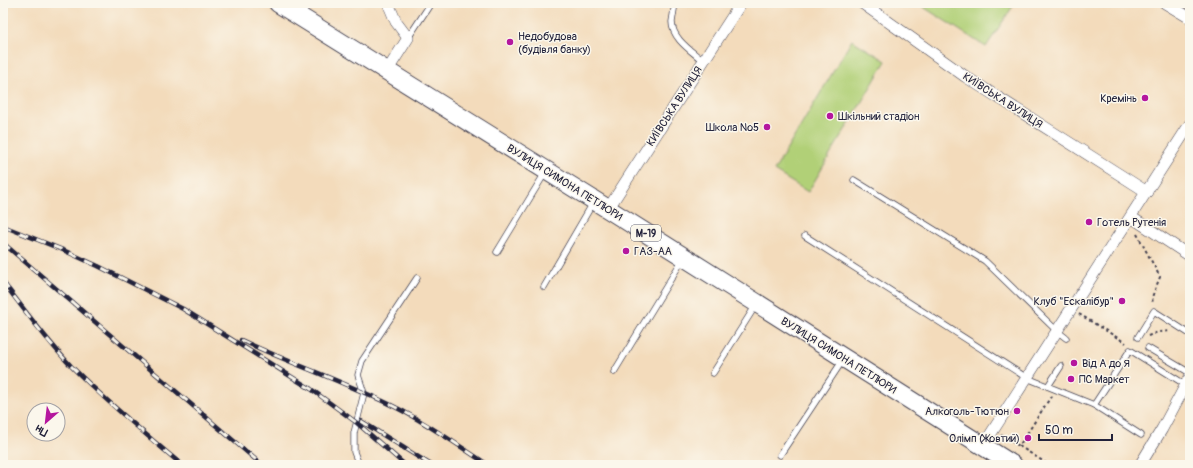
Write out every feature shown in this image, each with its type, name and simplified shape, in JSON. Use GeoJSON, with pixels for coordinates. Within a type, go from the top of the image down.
{"type":"FeatureCollection","features":[{"type":"Feature","properties":{"kind":"highway","name":"ВУЛИЦЯ СИМОНА ПЕТЛЮРИ"},"geometry":{"type":"LineString","coordinates":[[278,3],[1014,465]]}},
{"type":"Feature","properties":{"kind":"street"},"geometry":{"type":"LineString","coordinates":[[386,71],[408,38],[396,22],[388,3]]}},
{"type":"Feature","properties":{"kind":"street","name":"КИЇВСЬКА ВУЛИЦЯ"},"geometry":{"type":"LineString","coordinates":[[601,205],[703,61],[741,3]]}},
{"type":"Feature","properties":{"kind":"street","name":"КИЇВСЬКА ВУЛИЦЯ"},"geometry":{"type":"LineString","coordinates":[[862,3],[966,77],[1147,192]]}},
{"type":"Feature","properties":{"kind":"street"},"geometry":{"type":"LineString","coordinates":[[1165,3],[1190,18]]}},
{"type":"Feature","properties":{"kind":"street"},"geometry":{"type":"LineString","coordinates":[[983,446],[1027,378],[1062,335],[1071,310],[1190,124]]}},
{"type":"Feature","properties":{"kind":"street"},"geometry":{"type":"LineString","coordinates":[[1130,218],[1190,256]]}},
{"type":"Feature","properties":{"kind":"street"},"geometry":{"type":"LineString","coordinates":[[1140,465],[1162,429],[1188,381]]}},
{"type":"Feature","properties":{"kind":"lane"},"geometry":{"type":"LineString","coordinates":[[408,38],[431,3]]}},
{"type":"Feature","properties":{"kind":"lane"},"geometry":{"type":"LineString","coordinates":[[676,3],[672,23],[675,34],[703,61]]}},
{"type":"Feature","properties":{"kind":"lane"},"geometry":{"type":"LineString","coordinates":[[497,252],[546,171]]}},
{"type":"Feature","properties":{"kind":"lane"},"geometry":{"type":"LineString","coordinates":[[854,180],[985,261],[1062,335]]}},
{"type":"Feature","properties":{"kind":"lane"},"geometry":{"type":"LineString","coordinates":[[544,287],[601,205]]}},
{"type":"Feature","properties":{"kind":"lane"},"geometry":{"type":"LineString","coordinates":[[805,236],[1027,378],[1094,405],[1141,435]]}},
{"type":"Feature","properties":{"kind":"lane"},"geometry":{"type":"LineString","coordinates":[[614,372],[684,257]]}},
{"type":"Feature","properties":{"kind":"lane"},"geometry":{"type":"LineString","coordinates":[[359,465],[354,452],[354,433],[364,393],[358,375],[362,360],[417,278]]}},
{"type":"Feature","properties":{"kind":"lane"},"geometry":{"type":"LineString","coordinates":[[713,373],[757,303]]}},
{"type":"Feature","properties":{"kind":"lane"},"geometry":{"type":"LineString","coordinates":[[1140,337],[1154,311],[1190,334]]}},
{"type":"Feature","properties":{"kind":"lane"},"geometry":{"type":"LineString","coordinates":[[1148,348],[1190,374]]}},
{"type":"Feature","properties":{"kind":"lane"},"geometry":{"type":"LineString","coordinates":[[1094,405],[1130,350],[1188,381]]}},
{"type":"Feature","properties":{"kind":"lane"},"geometry":{"type":"LineString","coordinates":[[780,455],[844,358]]}},
{"type":"Feature","properties":{"kind":"lane"},"geometry":{"type":"LineString","coordinates":[[1048,386],[1061,366]]}},
{"type":"Feature","properties":{"kind":"path"},"geometry":{"type":"LineString","coordinates":[[1130,218],[1160,277],[1152,297],[1154,311]]}},
{"type":"Feature","properties":{"kind":"path"},"geometry":{"type":"LineString","coordinates":[[1071,310],[1132,347]]}},
{"type":"Feature","properties":{"kind":"path"},"geometry":{"type":"LineString","coordinates":[[1140,337],[1158,332],[1184,330]]}},
{"type":"Feature","properties":{"kind":"path"},"geometry":{"type":"LineString","coordinates":[[1019,446],[1056,389]]}},
{"type":"Feature","properties":{"kind":"path"},"geometry":{"type":"LineString","coordinates":[[1001,434],[1049,465]]}},
{"type":"Feature","properties":{"kind":"green space"},"geometry":{"type":"Polygon","coordinates":[[[917,3],[1015,3],[986,47],[917,3]]]}},
{"type":"Feature","properties":{"kind":"green space","name":"Шкільний стадіон"},"geometry":{"type":"Polygon","coordinates":[[[852,40],[886,61],[808,192],[774,171],[852,40]]]}},
{"type":"Feature","properties":{"kind":"railway"},"geometry":{"type":"LineString","coordinates":[[3,226],[98,266],[183,309],[311,389],[357,423],[405,465]]}},
{"type":"Feature","properties":{"kind":"railway"},"geometry":{"type":"LineString","coordinates":[[3,243],[262,465]]}},
{"type":"Feature","properties":{"kind":"railway"},"geometry":{"type":"LineString","coordinates":[[3,282],[45,336],[72,367],[140,430],[182,465]]}},
{"type":"Feature","properties":{"kind":"railway"},"geometry":{"type":"LineString","coordinates":[[241,340],[357,389],[407,413],[488,465]]}},
{"type":"Feature","properties":{"kind":"railway"},"geometry":{"type":"LineString","coordinates":[[361,421],[431,465]]}},
{"type":"Feature","properties":{"kind":"place","name":"Недобудова (будівля банку)"},"geometry":{"type":"Point","coordinates":[510,42]}},
{"type":"Feature","properties":{"kind":"place","name":"Кремінь"},"geometry":{"type":"Point","coordinates":[1145,98]}},
{"type":"Feature","properties":{"kind":"place","name":"Шкільний стадіон"},"geometry":{"type":"Point","coordinates":[830,116]}},
{"type":"Feature","properties":{"kind":"place","name":"Школа №5"},"geometry":{"type":"Point","coordinates":[767,127]}},
{"type":"Feature","properties":{"kind":"place","name":"Готель Рутенія"},"geometry":{"type":"Point","coordinates":[1089,222]}},
{"type":"Feature","properties":{"kind":"place","name":"ГАЗ-АА"},"geometry":{"type":"Point","coordinates":[626,251]}},
{"type":"Feature","properties":{"kind":"place","name":"Клуб \"Ескалібур\""},"geometry":{"type":"Point","coordinates":[1122,301]}},
{"type":"Feature","properties":{"kind":"place","name":"Від А до Я"},"geometry":{"type":"Point","coordinates":[1074,363]}},
{"type":"Feature","properties":{"kind":"place","name":"ПС Маркет"},"geometry":{"type":"Point","coordinates":[1071,379]}},
{"type":"Feature","properties":{"kind":"place","name":"Алкоголь-Тютюн"},"geometry":{"type":"Point","coordinates":[1017,411]}},
{"type":"Feature","properties":{"kind":"place","name":"Олімп (Жовтий)"},"geometry":{"type":"Point","coordinates":[1028,438]}}]}
